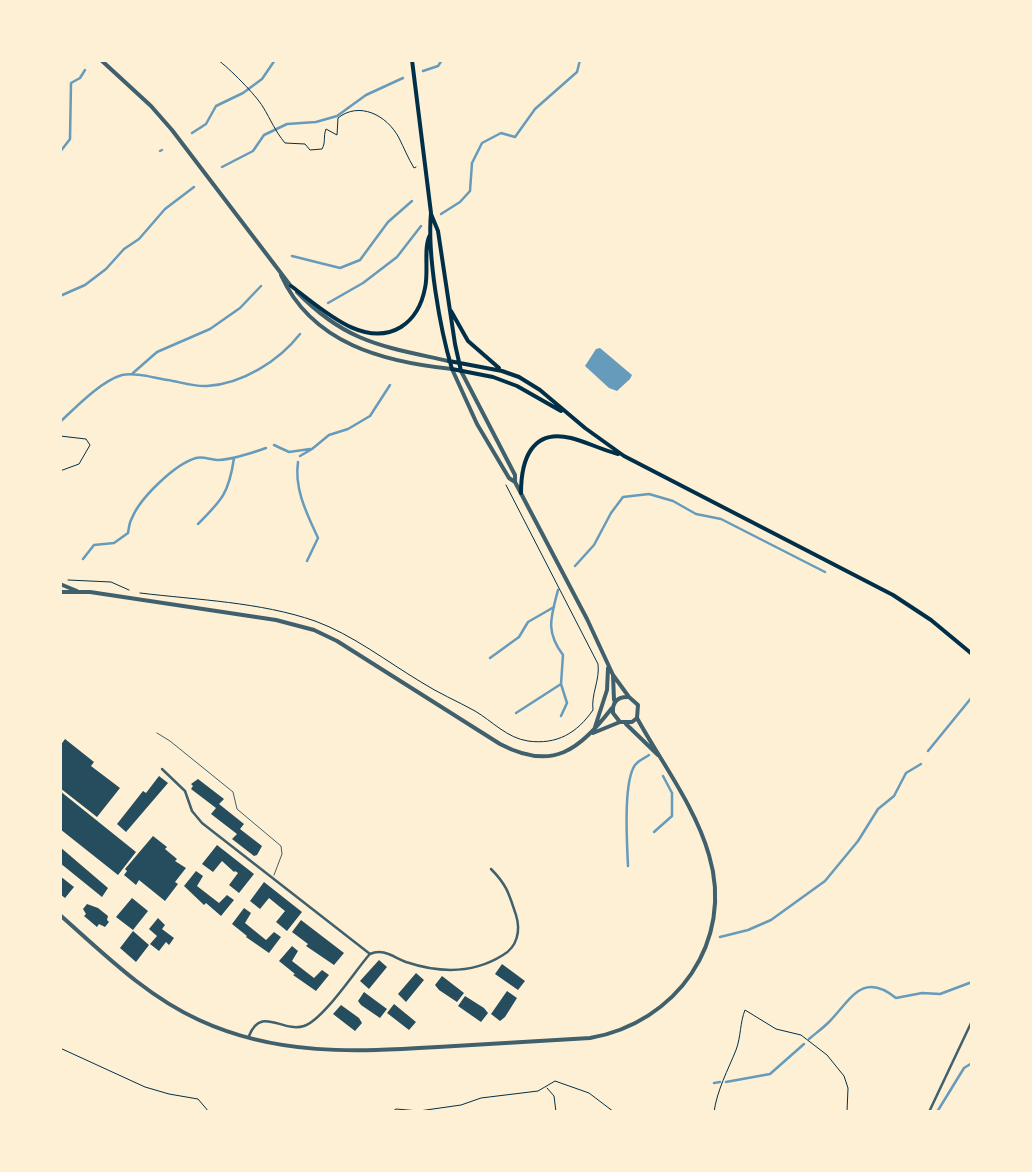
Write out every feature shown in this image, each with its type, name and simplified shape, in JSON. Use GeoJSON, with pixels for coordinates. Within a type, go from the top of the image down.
{"type":"FeatureCollection","features":[{"type":"Feature","properties":{"kind":"main road"},"geometry":{"type":"LineString","coordinates":[[412,60],[438,302],[452,370],[517,386],[566,413]]}},
{"type":"Feature","properties":{"kind":"main road"},"geometry":{"type":"LineString","coordinates":[[431,213],[438,231],[461,371]]}},
{"type":"Feature","properties":{"kind":"main road"},"geometry":{"type":"LineString","coordinates":[[292,286],[350,326],[370,332],[394,330],[410,320],[422,302],[428,268],[426,242],[430,235]]}},
{"type":"Feature","properties":{"kind":"main road"},"geometry":{"type":"LineString","coordinates":[[449,306],[468,341],[502,371]]}},
{"type":"Feature","properties":{"kind":"main road"},"geometry":{"type":"LineString","coordinates":[[450,361],[519,377],[624,456]]}},
{"type":"Feature","properties":{"kind":"main road"},"geometry":{"type":"LineString","coordinates":[[520,493],[522,464],[545,438],[573,438],[624,456],[882,588],[931,620],[972,654]]}},
{"type":"Feature","properties":{"kind":"street"},"geometry":{"type":"LineString","coordinates":[[101,60],[151,106],[281,276],[332,324],[388,348],[450,361]]}},
{"type":"Feature","properties":{"kind":"street"},"geometry":{"type":"LineString","coordinates":[[281,276],[305,312],[341,341],[384,358],[452,370],[477,424],[515,482]]}},
{"type":"Feature","properties":{"kind":"street"},"geometry":{"type":"LineString","coordinates":[[60,914],[135,980],[197,1020],[276,1045],[318,1050],[590,1038],[620,1032],[649,1017],[674,996],[695,969],[711,931],[715,898],[704,839],[637,718],[638,705],[628,698],[613,675],[461,371]]}},
{"type":"Feature","properties":{"kind":"street"},"geometry":{"type":"LineString","coordinates":[[62,582],[78,591]]}},
{"type":"Feature","properties":{"kind":"street"},"geometry":{"type":"LineString","coordinates":[[60,592],[78,591],[276,620],[314,630],[526,756],[560,754],[593,733],[637,718]]}},
{"type":"Feature","properties":{"kind":"street"},"geometry":{"type":"LineString","coordinates":[[593,733],[607,690],[608,664]]}},
{"type":"Feature","properties":{"kind":"street"},"geometry":{"type":"LineString","coordinates":[[613,675],[614,717],[658,755]]}},
{"type":"Feature","properties":{"kind":"street"},"geometry":{"type":"LineString","coordinates":[[593,733],[620,698],[628,698]]}},
{"type":"Feature","properties":{"kind":"street"},"geometry":{"type":"LineString","coordinates":[[162,769],[185,791],[192,811],[202,822],[370,954]]}},
{"type":"Feature","properties":{"kind":"street"},"geometry":{"type":"LineString","coordinates":[[249,1038],[254,1025],[261,1021],[292,1028],[313,1022],[370,954],[378,951],[420,966],[454,970],[486,964],[508,952],[519,924],[506,884],[491,869]]}},
{"type":"Feature","properties":{"kind":"street"},"geometry":{"type":"LineString","coordinates":[[929,1112],[972,1021]]}},
{"type":"Feature","properties":{"kind":"lane"},"geometry":{"type":"LineString","coordinates":[[157,733],[232,792],[237,809],[281,846],[282,854],[272,878]]}},
{"type":"Feature","properties":{"kind":"path"},"geometry":{"type":"LineString","coordinates":[[218,60],[250,90],[285,143],[322,150],[326,129],[337,136],[338,118],[347,110],[360,109],[379,116],[398,135],[414,168],[424,167]]}},
{"type":"Feature","properties":{"kind":"path"},"geometry":{"type":"LineString","coordinates":[[60,436],[90,444],[79,464],[60,471]]}},
{"type":"Feature","properties":{"kind":"path"},"geometry":{"type":"LineString","coordinates":[[62,582],[111,582],[132,592],[280,611],[318,622],[368,646],[385,660],[518,738],[555,741],[576,731],[593,710],[592,698],[600,673],[500,475]]}},
{"type":"Feature","properties":{"kind":"path"},"geometry":{"type":"LineString","coordinates":[[714,1112],[726,1070],[738,1046],[745,1010],[776,1029],[801,1035],[827,1056],[844,1076],[847,1112]]}},
{"type":"Feature","properties":{"kind":"path"},"geometry":{"type":"LineString","coordinates":[[60,1048],[145,1087],[198,1099],[209,1112]]}},
{"type":"Feature","properties":{"kind":"path"},"geometry":{"type":"LineString","coordinates":[[392,1112],[461,1106],[481,1098],[538,1091],[555,1081],[589,1093],[614,1112]]}},
{"type":"Feature","properties":{"kind":"path"},"geometry":{"type":"LineString","coordinates":[[545,1086],[554,1096],[556,1112]]}},
{"type":"Feature","properties":{"kind":"water"},"geometry":{"type":"Polygon","coordinates":[[[600,348],[632,375],[617,391],[585,366],[600,348]]]}},
{"type":"Feature","properties":{"kind":"building"},"geometry":{"type":"Polygon","coordinates":[[[65,739],[120,788],[97,817],[60,788],[60,746],[65,739]]]}},
{"type":"Feature","properties":{"kind":"building"},"geometry":{"type":"Polygon","coordinates":[[[159,776],[168,783],[126,832],[117,824],[159,776]]]}},
{"type":"Feature","properties":{"kind":"building"},"geometry":{"type":"Polygon","coordinates":[[[198,779],[224,799],[219,804],[244,824],[240,829],[262,846],[257,855],[232,839],[237,834],[211,814],[216,808],[191,789],[198,779]]]}},
{"type":"Feature","properties":{"kind":"building"},"geometry":{"type":"Polygon","coordinates":[[[60,791],[136,852],[118,875],[60,829],[60,791]]]}},
{"type":"Feature","properties":{"kind":"building"},"geometry":{"type":"Polygon","coordinates":[[[153,836],[186,868],[165,901],[139,880],[136,885],[124,875],[153,836]]]}},
{"type":"Feature","properties":{"kind":"building"},"geometry":{"type":"Polygon","coordinates":[[[217,845],[254,874],[239,893],[229,885],[238,873],[222,861],[213,872],[202,864],[217,845]]]}},
{"type":"Feature","properties":{"kind":"building"},"geometry":{"type":"Polygon","coordinates":[[[60,847],[108,888],[102,897],[60,863],[60,847]]]}},
{"type":"Feature","properties":{"kind":"building"},"geometry":{"type":"Polygon","coordinates":[[[196,871],[203,876],[197,886],[219,903],[227,895],[234,900],[221,916],[184,886],[196,871]]]}},
{"type":"Feature","properties":{"kind":"building"},"geometry":{"type":"Polygon","coordinates":[[[60,876],[74,887],[65,898],[60,894],[60,876]]]}},
{"type":"Feature","properties":{"kind":"building"},"geometry":{"type":"Polygon","coordinates":[[[264,882],[302,912],[287,931],[276,922],[285,911],[269,898],[260,909],[250,901],[264,882]]]}},
{"type":"Feature","properties":{"kind":"building"},"geometry":{"type":"Polygon","coordinates":[[[132,898],[148,911],[133,930],[116,917],[132,898]]]}},
{"type":"Feature","properties":{"kind":"building"},"geometry":{"type":"Polygon","coordinates":[[[87,904],[108,916],[105,927],[97,927],[84,916],[87,904]]]}},
{"type":"Feature","properties":{"kind":"building"},"geometry":{"type":"Polygon","coordinates":[[[244,908],[251,913],[245,923],[266,940],[274,932],[281,937],[269,953],[232,924],[244,908]]]}},
{"type":"Feature","properties":{"kind":"building"},"geometry":{"type":"Polygon","coordinates":[[[158,918],[165,925],[162,929],[174,938],[159,951],[150,944],[157,936],[149,929],[158,918]]]}},
{"type":"Feature","properties":{"kind":"building"},"geometry":{"type":"Polygon","coordinates":[[[301,920],[344,953],[334,965],[292,932],[301,920]]]}},
{"type":"Feature","properties":{"kind":"building"},"geometry":{"type":"Polygon","coordinates":[[[133,931],[149,945],[136,962],[120,948],[133,931]]]}},
{"type":"Feature","properties":{"kind":"building"},"geometry":{"type":"Polygon","coordinates":[[[292,946],[298,951],[292,961],[314,978],[322,970],[329,975],[316,991],[279,961],[292,946]]]}},
{"type":"Feature","properties":{"kind":"building"},"geometry":{"type":"Polygon","coordinates":[[[379,960],[387,967],[369,989],[360,981],[379,960]]]}},
{"type":"Feature","properties":{"kind":"building"},"geometry":{"type":"Polygon","coordinates":[[[502,964],[525,981],[518,990],[495,974],[502,964]]]}},
{"type":"Feature","properties":{"kind":"building"},"geometry":{"type":"Polygon","coordinates":[[[416,973],[424,980],[406,1002],[398,994],[416,973]]]}},
{"type":"Feature","properties":{"kind":"building"},"geometry":{"type":"Polygon","coordinates":[[[442,976],[464,993],[457,1002],[435,985],[442,976]]]}},
{"type":"Feature","properties":{"kind":"building"},"geometry":{"type":"Polygon","coordinates":[[[507,991],[517,998],[500,1021],[491,1014],[507,991]]]}},
{"type":"Feature","properties":{"kind":"building"},"geometry":{"type":"Polygon","coordinates":[[[364,992],[387,1009],[380,1018],[358,1001],[364,992]]]}},
{"type":"Feature","properties":{"kind":"building"},"geometry":{"type":"Polygon","coordinates":[[[465,996],[488,1013],[481,1022],[458,1006],[465,996]]]}},
{"type":"Feature","properties":{"kind":"building"},"geometry":{"type":"Polygon","coordinates":[[[394,1004],[416,1022],[409,1030],[387,1013],[394,1004]]]}},
{"type":"Feature","properties":{"kind":"building"},"geometry":{"type":"Polygon","coordinates":[[[341,1005],[362,1023],[355,1031],[333,1014],[341,1005]]]}},
{"type":"Feature","properties":{"kind":"waterway"},"geometry":{"type":"LineString","coordinates":[[192,133],[206,124],[216,106],[262,79],[275,60]]}},
{"type":"Feature","properties":{"kind":"waterway"},"geometry":{"type":"LineString","coordinates":[[423,71],[438,66],[442,60]]}},
{"type":"Feature","properties":{"kind":"waterway"},"geometry":{"type":"LineString","coordinates":[[441,214],[470,191],[472,163],[482,143],[501,133],[515,137],[535,109],[577,72],[580,60]]}},
{"type":"Feature","properties":{"kind":"waterway"},"geometry":{"type":"LineString","coordinates":[[60,152],[70,139],[71,83],[85,70]]}},
{"type":"Feature","properties":{"kind":"waterway"},"geometry":{"type":"LineString","coordinates":[[222,167],[253,151],[264,135],[287,124],[337,116],[366,95],[403,78]]}},
{"type":"Feature","properties":{"kind":"waterway"},"geometry":{"type":"LineString","coordinates":[[60,296],[85,285],[106,269],[165,209],[194,187]]}},
{"type":"Feature","properties":{"kind":"waterway"},"geometry":{"type":"LineString","coordinates":[[292,256],[340,268],[360,260],[388,222],[412,201]]}},
{"type":"Feature","properties":{"kind":"waterway"},"geometry":{"type":"LineString","coordinates":[[328,303],[397,257],[421,226]]}},
{"type":"Feature","properties":{"kind":"waterway"},"geometry":{"type":"LineString","coordinates":[[133,373],[157,352],[210,329],[240,308],[261,286]]}},
{"type":"Feature","properties":{"kind":"waterway"},"geometry":{"type":"LineString","coordinates":[[60,422],[97,389],[122,375],[198,386],[220,384],[259,369],[300,334]]}},
{"type":"Feature","properties":{"kind":"waterway"},"geometry":{"type":"LineString","coordinates":[[300,456],[329,435],[370,416],[390,385]]}},
{"type":"Feature","properties":{"kind":"waterway"},"geometry":{"type":"LineString","coordinates":[[274,445],[289,452],[310,449]]}},
{"type":"Feature","properties":{"kind":"waterway"},"geometry":{"type":"LineString","coordinates":[[83,559],[94,545],[114,543],[128,533],[142,501],[178,467],[196,458],[219,460],[266,448]]}},
{"type":"Feature","properties":{"kind":"waterway"},"geometry":{"type":"LineString","coordinates":[[198,524],[223,495],[234,458]]}},
{"type":"Feature","properties":{"kind":"waterway"},"geometry":{"type":"LineString","coordinates":[[298,462],[300,492],[318,538],[307,561]]}},
{"type":"Feature","properties":{"kind":"waterway"},"geometry":{"type":"LineString","coordinates":[[575,566],[594,545],[623,497],[649,494],[696,514],[721,519],[825,572]]}},
{"type":"Feature","properties":{"kind":"waterway"},"geometry":{"type":"LineString","coordinates":[[558,590],[551,624],[563,655],[561,684],[567,703],[561,716]]}},
{"type":"Feature","properties":{"kind":"waterway"},"geometry":{"type":"LineString","coordinates":[[490,658],[519,637],[528,622],[554,607]]}},
{"type":"Feature","properties":{"kind":"waterway"},"geometry":{"type":"LineString","coordinates":[[516,713],[561,684]]}},
{"type":"Feature","properties":{"kind":"waterway"},"geometry":{"type":"LineString","coordinates":[[928,751],[972,697]]}},
{"type":"Feature","properties":{"kind":"waterway"},"geometry":{"type":"LineString","coordinates":[[628,866],[631,773],[649,755]]}},
{"type":"Feature","properties":{"kind":"waterway"},"geometry":{"type":"LineString","coordinates":[[720,937],[771,920],[825,881],[878,809],[894,796],[906,773],[921,764]]}},
{"type":"Feature","properties":{"kind":"waterway"},"geometry":{"type":"LineString","coordinates":[[654,832],[672,816],[672,793],[663,776]]}},
{"type":"Feature","properties":{"kind":"waterway"},"geometry":{"type":"LineString","coordinates":[[809,1039],[865,988],[884,990],[896,998],[940,994],[972,982]]}},
{"type":"Feature","properties":{"kind":"waterway"},"geometry":{"type":"LineString","coordinates":[[726,1082],[770,1074],[804,1044]]}},
{"type":"Feature","properties":{"kind":"waterway"},"geometry":{"type":"LineString","coordinates":[[937,1112],[964,1068],[972,1063]]}},
{"type":"Feature","properties":{"kind":"waterway"},"geometry":{"type":"LineString","coordinates":[[714,1083],[720,1082]]}}]}
